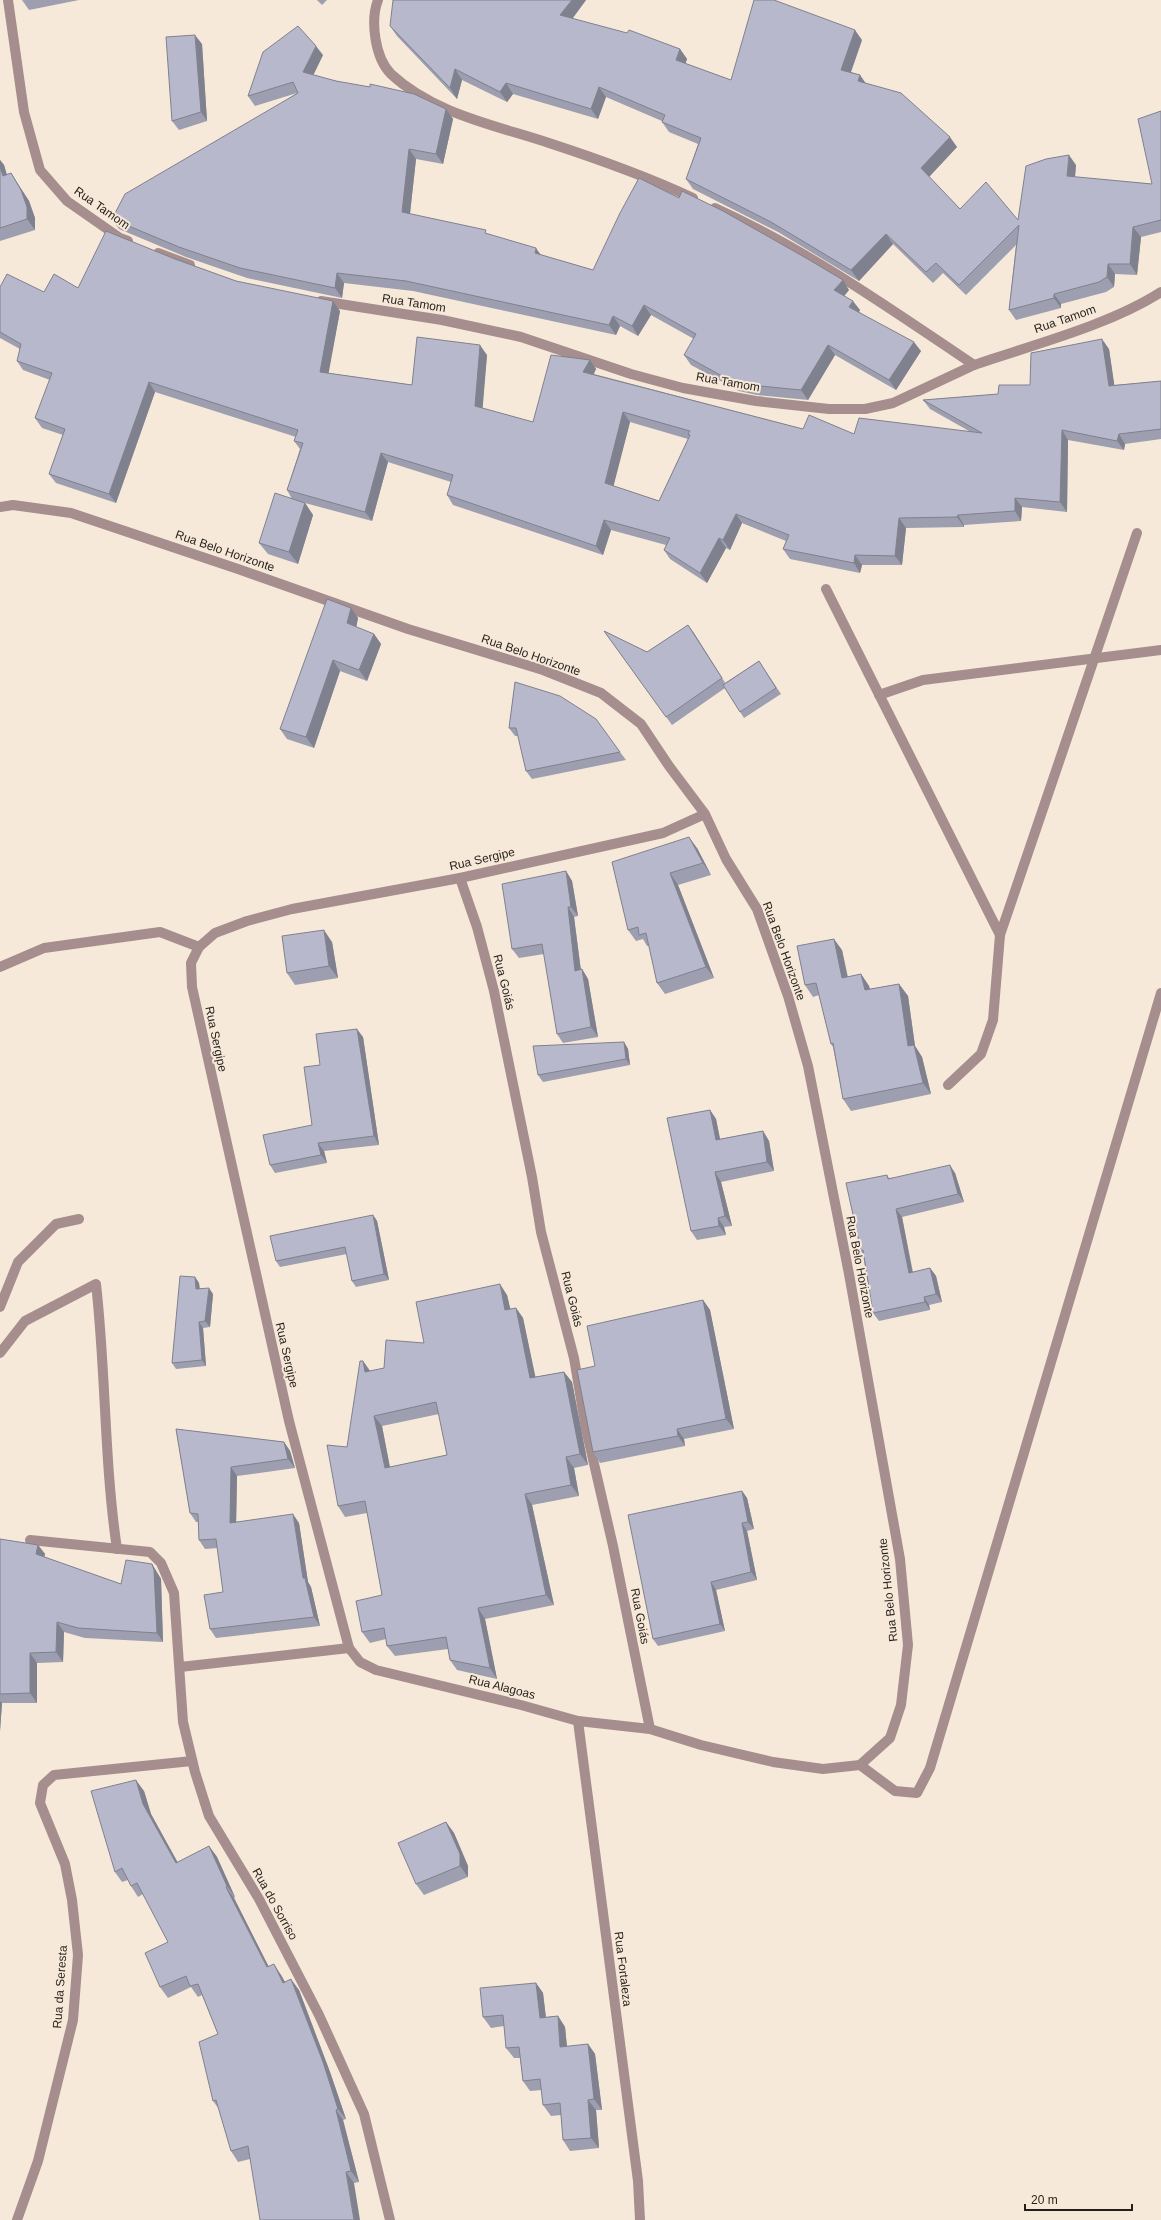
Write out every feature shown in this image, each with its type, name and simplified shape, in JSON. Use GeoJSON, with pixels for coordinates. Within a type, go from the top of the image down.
{"type":"FeatureCollection","features":[{"type":"Feature","properties":{"kind":"street","name":"Rua Tamom"},"geometry":{"type":"LineString","coordinates":[[8,0],[24,112],[40,170],[68,201],[120,238],[135,244]]}},
{"type":"Feature","properties":{"kind":"street"},"geometry":{"type":"LineString","coordinates":[[378,0],[374,10],[375,43],[390,73],[419,96],[462,116],[650,178],[742,220],[826,269],[974,365]]}},
{"type":"Feature","properties":{"kind":"street"},"geometry":{"type":"LineString","coordinates":[[149,249],[199,268]]}},
{"type":"Feature","properties":{"kind":"street","name":"Rua Tamom"},"geometry":{"type":"LineString","coordinates":[[312,299],[442,320],[522,338],[632,374],[683,388],[756,401],[822,408],[865,409],[893,403],[974,365],[1102,320],[1161,292]]}},
{"type":"Feature","properties":{"kind":"street","name":"Rua Belo Horizonte"},"geometry":{"type":"LineString","coordinates":[[0,508],[13,505],[71,513],[238,569],[408,629],[543,670],[601,693],[641,724],[669,766],[705,814],[726,859],[757,909],[788,996],[808,1066],[849,1274],[900,1559],[908,1645],[901,1705],[890,1738],[860,1765]]}},
{"type":"Feature","properties":{"kind":"street"},"geometry":{"type":"LineString","coordinates":[[948,1085],[981,1054],[993,1020],[1000,935],[1137,533]]}},
{"type":"Feature","properties":{"kind":"street"},"geometry":{"type":"LineString","coordinates":[[826,589],[1000,935]]}},
{"type":"Feature","properties":{"kind":"street"},"geometry":{"type":"LineString","coordinates":[[879,695],[923,680],[1161,650]]}},
{"type":"Feature","properties":{"kind":"street","name":"Rua Sergipe"},"geometry":{"type":"LineString","coordinates":[[349,1648],[288,1421],[208,1066],[192,988],[192,963],[199,947],[215,934],[255,919],[292,910],[460,878],[663,832],[705,814]]}},
{"type":"Feature","properties":{"kind":"street","name":"Rua Goiás"},"geometry":{"type":"LineString","coordinates":[[460,878],[476,927],[494,991],[532,1177],[541,1232],[574,1358],[586,1428],[613,1546],[650,1729]]}},
{"type":"Feature","properties":{"kind":"street"},"geometry":{"type":"LineString","coordinates":[[0,967],[44,948],[160,932],[199,947]]}},
{"type":"Feature","properties":{"kind":"street"},"geometry":{"type":"LineString","coordinates":[[860,1765],[895,1791],[917,1793],[930,1768],[1161,993]]}},
{"type":"Feature","properties":{"kind":"street"},"geometry":{"type":"LineString","coordinates":[[0,1307],[18,1262],[56,1224],[79,1219]]}},
{"type":"Feature","properties":{"kind":"street"},"geometry":{"type":"LineString","coordinates":[[0,1353],[25,1321],[96,1284],[102,1341],[112,1513],[118,1549]]}},
{"type":"Feature","properties":{"kind":"street","name":"Rua do Sorriso"},"geometry":{"type":"LineString","coordinates":[[30,1540],[150,1552],[161,1563],[174,1593],[183,1722],[192,1761],[209,1816],[259,1899],[319,2015],[364,2114],[390,2220]]}},
{"type":"Feature","properties":{"kind":"street"},"geometry":{"type":"LineString","coordinates":[[180,1667],[349,1648]]}},
{"type":"Feature","properties":{"kind":"street","name":"Rua Alagoas"},"geometry":{"type":"LineString","coordinates":[[349,1648],[360,1662],[376,1670],[521,1705],[578,1721],[650,1729],[702,1745],[773,1762],[823,1769],[860,1765]]}},
{"type":"Feature","properties":{"kind":"street","name":"Rua Fortaleza"},"geometry":{"type":"LineString","coordinates":[[578,1721],[638,2181],[640,2220]]}},
{"type":"Feature","properties":{"kind":"street","name":"Rua da Seresta"},"geometry":{"type":"LineString","coordinates":[[17,2220],[38,2162],[66,2049],[72,2020],[78,1955],[72,1900],[65,1864],[40,1803],[43,1785],[54,1775],[192,1761]]}},
{"type":"Feature","properties":{"kind":"building"},"geometry":{"type":"Polygon","coordinates":[[[393,0],[572,0],[560,15],[627,33],[629,30],[680,49],[676,60],[731,80],[754,0],[774,0],[855,30],[841,70],[860,75],[858,81],[901,93],[950,137],[921,168],[960,209],[986,182],[1018,220],[1026,166],[1046,159],[1069,155],[1067,176],[1152,184],[1138,119],[1161,111],[1161,220],[1133,227],[1130,264],[1108,264],[1107,277],[1099,282],[1054,294],[1054,298],[1009,310],[1019,225],[959,285],[936,263],[926,272],[886,234],[851,270],[771,222],[686,179],[701,138],[662,122],[665,115],[599,87],[591,109],[506,83],[500,92],[455,69],[450,88],[390,26],[393,0]]]}},
{"type":"Feature","properties":{"kind":"building"},"geometry":{"type":"Polygon","coordinates":[[[298,26],[316,46],[303,72],[336,81],[370,87],[370,84],[414,94],[446,109],[436,154],[409,149],[402,212],[486,230],[485,233],[536,248],[535,253],[593,270],[620,213],[639,178],[679,198],[682,191],[723,211],[843,280],[834,290],[853,301],[849,307],[914,342],[889,380],[828,345],[801,390],[750,385],[733,382],[684,355],[696,334],[644,305],[632,326],[613,316],[609,325],[406,281],[337,273],[335,288],[240,268],[179,247],[112,219],[125,194],[298,93],[293,82],[248,96],[263,52],[298,26]]]}},
{"type":"Feature","properties":{"kind":"building"},"geometry":{"type":"Polygon","coordinates":[[[195,35],[201,112],[172,121],[166,37],[195,35]]]}},
{"type":"Feature","properties":{"kind":"building"},"geometry":{"type":"Polygon","coordinates":[[[0,167],[3,176],[11,173],[21,190],[27,207],[27,219],[0,228],[0,167]]]}},
{"type":"Feature","properties":{"kind":"building"},"geometry":{"type":"Polygon","coordinates":[[[106,231],[175,259],[236,281],[333,301],[320,372],[412,385],[417,337],[480,345],[475,406],[533,422],[551,355],[590,360],[583,372],[803,429],[809,415],[854,434],[859,418],[982,433],[923,400],[998,394],[999,385],[1030,385],[1031,353],[1102,339],[1109,386],[1161,381],[1161,429],[1119,434],[1117,441],[1062,430],[1060,502],[1015,498],[1015,511],[958,515],[957,517],[899,518],[895,556],[855,555],[854,563],[783,549],[789,535],[736,514],[723,540],[719,538],[700,573],[664,550],[670,538],[604,520],[596,546],[447,495],[453,475],[381,453],[365,512],[287,490],[303,443],[294,441],[298,430],[149,382],[109,494],[49,474],[65,429],[35,418],[52,373],[17,361],[21,344],[0,332],[0,287],[7,274],[44,292],[54,274],[78,288],[106,231]],[[623,412],[605,483],[659,501],[690,435],[688,434],[690,431],[623,412]]]}},
{"type":"Feature","properties":{"kind":"building"},"geometry":{"type":"Polygon","coordinates":[[[275,493],[305,503],[289,552],[259,543],[275,493]]]}},
{"type":"Feature","properties":{"kind":"building"},"geometry":{"type":"Polygon","coordinates":[[[327,599],[351,608],[347,623],[374,634],[359,670],[333,660],[306,737],[280,729],[327,599]]]}},
{"type":"Feature","properties":{"kind":"building"},"geometry":{"type":"Polygon","coordinates":[[[688,625],[722,678],[666,717],[604,631],[647,652],[688,625]]]}},
{"type":"Feature","properties":{"kind":"building"},"geometry":{"type":"Polygon","coordinates":[[[759,661],[776,688],[740,712],[723,685],[759,661]]]}},
{"type":"Feature","properties":{"kind":"building"},"geometry":{"type":"Polygon","coordinates":[[[515,682],[560,696],[596,719],[620,752],[526,771],[516,728],[509,728],[515,682]]]}},
{"type":"Feature","properties":{"kind":"building"},"geometry":{"type":"Polygon","coordinates":[[[689,837],[703,863],[670,873],[706,967],[657,983],[646,933],[639,935],[638,927],[628,930],[612,862],[689,837]]]}},
{"type":"Feature","properties":{"kind":"building"},"geometry":{"type":"Polygon","coordinates":[[[566,871],[571,907],[568,907],[575,971],[582,969],[591,1027],[557,1034],[542,944],[512,949],[502,884],[566,871]]]}},
{"type":"Feature","properties":{"kind":"building"},"geometry":{"type":"Polygon","coordinates":[[[324,930],[329,966],[287,973],[282,936],[324,930]]]}},
{"type":"Feature","properties":{"kind":"building"},"geometry":{"type":"Polygon","coordinates":[[[834,939],[842,978],[861,974],[865,990],[899,984],[908,1046],[914,1045],[923,1083],[843,1099],[833,1043],[831,1044],[816,983],[805,985],[797,946],[834,939]]]}},
{"type":"Feature","properties":{"kind":"building"},"geometry":{"type":"Polygon","coordinates":[[[357,1029],[374,1136],[318,1143],[321,1155],[270,1165],[263,1135],[312,1125],[304,1067],[320,1065],[316,1034],[357,1029]]]}},
{"type":"Feature","properties":{"kind":"building"},"geometry":{"type":"Polygon","coordinates":[[[624,1042],[626,1059],[538,1075],[533,1046],[624,1042]]]}},
{"type":"Feature","properties":{"kind":"building"},"geometry":{"type":"Polygon","coordinates":[[[710,1110],[716,1140],[763,1131],[767,1162],[715,1172],[725,1216],[718,1218],[719,1226],[691,1231],[667,1118],[710,1110]]]}},
{"type":"Feature","properties":{"kind":"building"},"geometry":{"type":"Polygon","coordinates":[[[950,1165],[958,1194],[896,1209],[909,1273],[930,1268],[936,1294],[924,1297],[925,1302],[873,1313],[863,1250],[861,1251],[846,1183],[887,1175],[888,1179],[950,1165]]]}},
{"type":"Feature","properties":{"kind":"building"},"geometry":{"type":"Polygon","coordinates":[[[373,1215],[384,1274],[352,1281],[345,1247],[276,1261],[270,1236],[373,1215]]]}},
{"type":"Feature","properties":{"kind":"building"},"geometry":{"type":"Polygon","coordinates":[[[180,1276],[195,1277],[196,1289],[209,1288],[205,1321],[199,1322],[202,1360],[172,1363],[180,1276]]]}},
{"type":"Feature","properties":{"kind":"building"},"geometry":{"type":"Polygon","coordinates":[[[500,1284],[505,1310],[516,1308],[530,1378],[564,1372],[580,1454],[566,1457],[571,1485],[525,1494],[546,1595],[478,1608],[490,1668],[450,1660],[446,1637],[387,1646],[384,1628],[362,1632],[356,1601],[382,1595],[365,1501],[338,1506],[327,1445],[347,1447],[360,1361],[363,1361],[365,1372],[384,1368],[386,1340],[424,1343],[416,1302],[500,1284]],[[436,1402],[374,1416],[385,1468],[447,1455],[436,1402]]]}},
{"type":"Feature","properties":{"kind":"building"},"geometry":{"type":"Polygon","coordinates":[[[703,1300],[726,1419],[677,1429],[678,1436],[593,1452],[577,1370],[595,1366],[587,1326],[703,1300]]]}},
{"type":"Feature","properties":{"kind":"building"},"geometry":{"type":"Polygon","coordinates":[[[176,1429],[284,1442],[288,1459],[231,1467],[230,1523],[293,1514],[303,1578],[305,1578],[314,1617],[210,1629],[204,1595],[223,1592],[216,1539],[199,1540],[198,1514],[190,1513],[176,1429]]]}},
{"type":"Feature","properties":{"kind":"building"},"geometry":{"type":"Polygon","coordinates":[[[742,1491],[748,1522],[742,1523],[751,1572],[711,1582],[720,1624],[653,1639],[628,1515],[742,1491]]]}},
{"type":"Feature","properties":{"kind":"building"},"geometry":{"type":"Polygon","coordinates":[[[0,1539],[38,1545],[36,1554],[121,1584],[126,1560],[152,1564],[154,1570],[157,1633],[78,1628],[57,1622],[56,1652],[30,1653],[30,1693],[0,1694],[0,1539]]]}},
{"type":"Feature","properties":{"kind":"building"},"geometry":{"type":"Polygon","coordinates":[[[136,1780],[143,1804],[176,1863],[209,1846],[227,1886],[226,1887],[267,1967],[274,1964],[283,1983],[291,1979],[323,2062],[338,2109],[336,2110],[351,2171],[346,2172],[354,2220],[260,2220],[248,2146],[231,2151],[216,2100],[213,2101],[199,2042],[218,2034],[198,1984],[190,1986],[186,1976],[160,1987],[145,1953],[168,1942],[137,1883],[131,1886],[122,1868],[115,1872],[91,1791],[136,1780]]]}},
{"type":"Feature","properties":{"kind":"building"},"geometry":{"type":"Polygon","coordinates":[[[446,1822],[460,1854],[460,1866],[416,1884],[398,1843],[446,1822]]]}},
{"type":"Feature","properties":{"kind":"building"},"geometry":{"type":"Polygon","coordinates":[[[536,1983],[540,2018],[558,2016],[560,2047],[588,2044],[594,2099],[588,2100],[591,2138],[563,2140],[560,2103],[543,2105],[540,2079],[523,2081],[519,2047],[506,2048],[503,2015],[483,2017],[480,1988],[536,1983]]]}}]}
